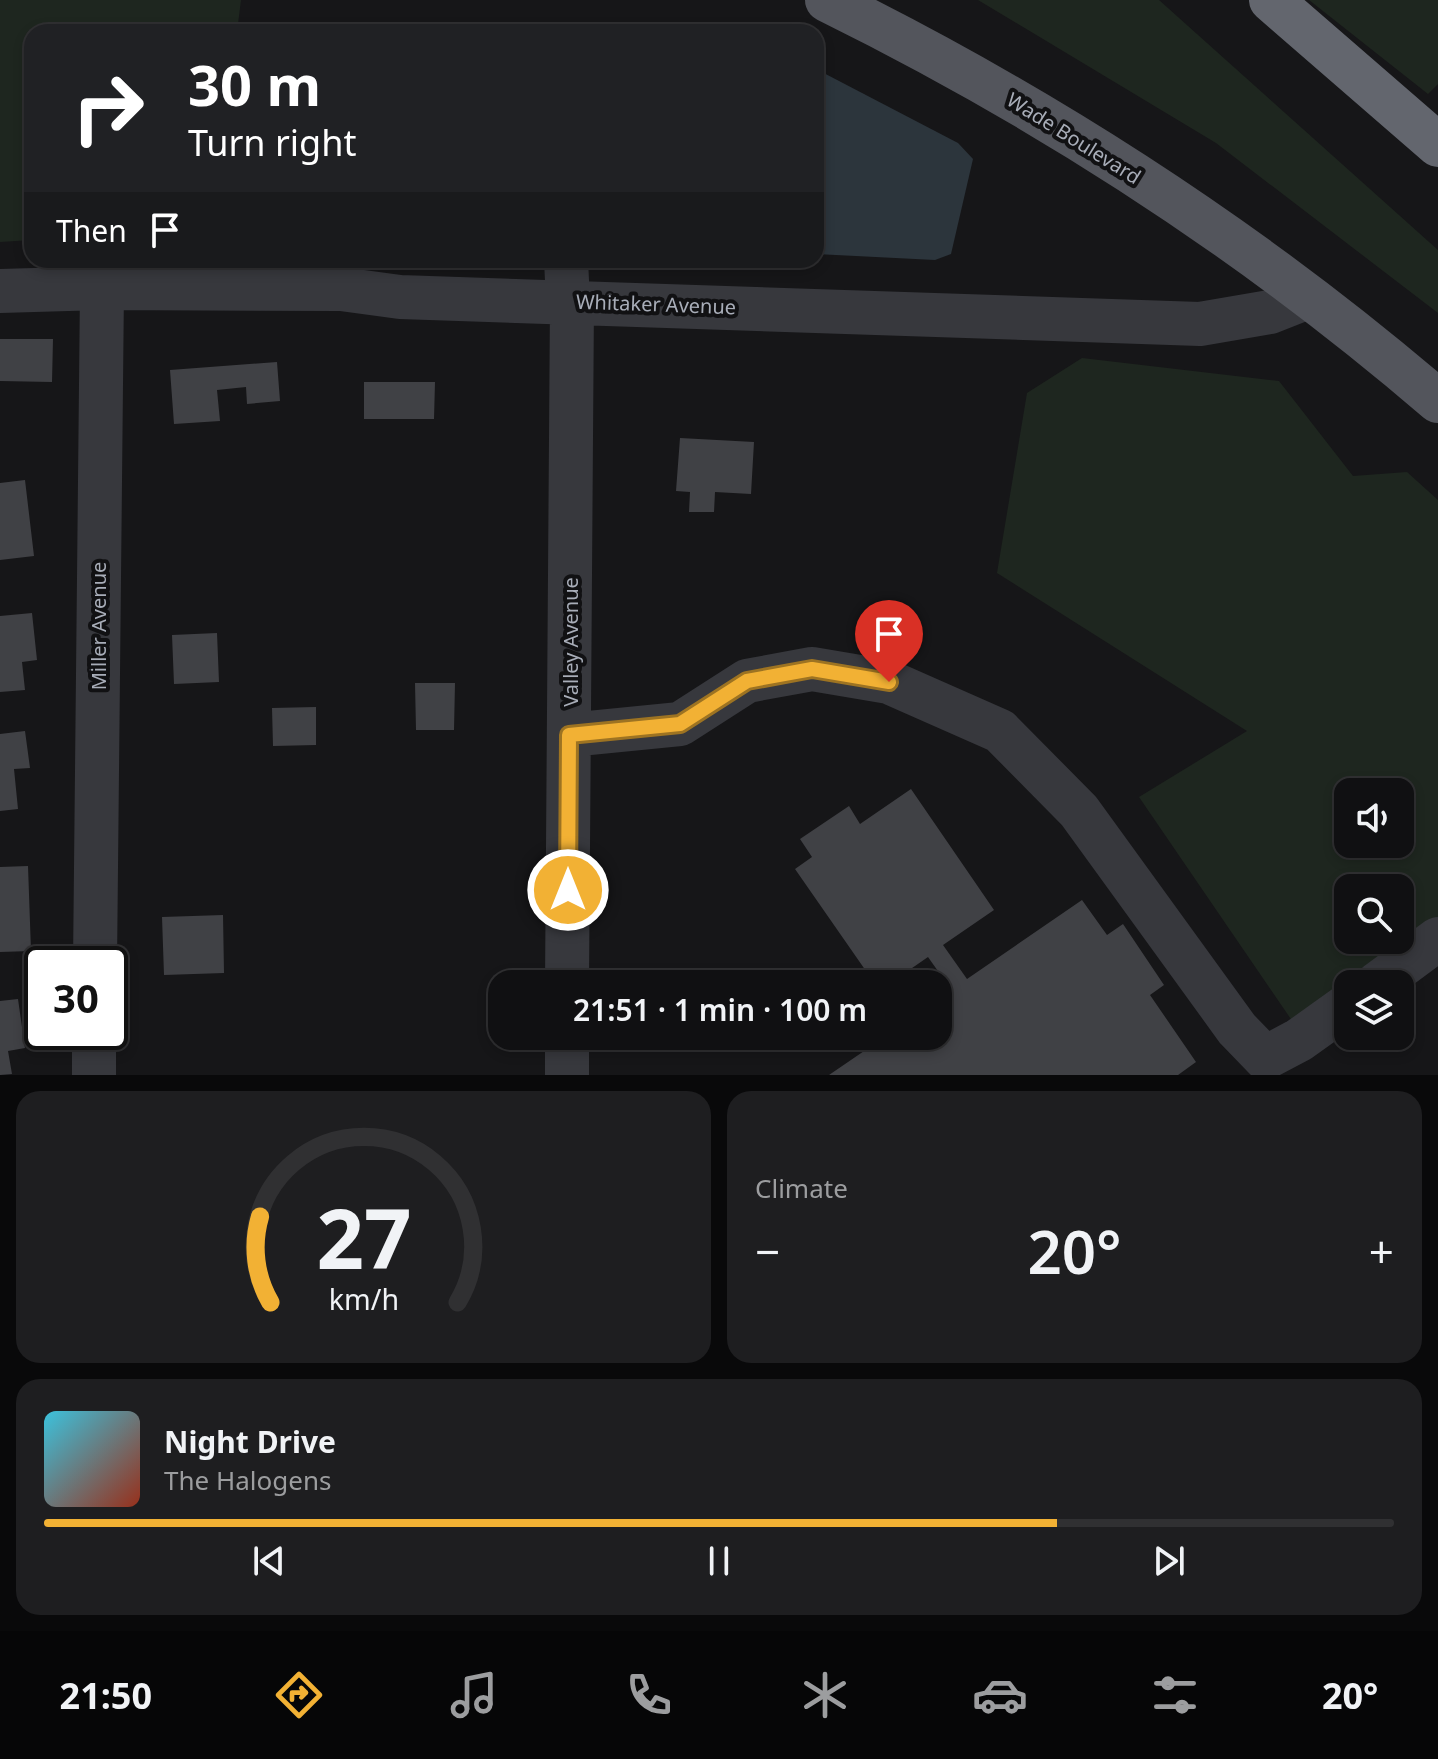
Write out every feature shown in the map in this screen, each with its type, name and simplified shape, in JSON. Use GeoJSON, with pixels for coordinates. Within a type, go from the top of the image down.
{"type":"FeatureCollection","features":[{"type":"Feature","properties":{"kind":"highway"},"geometry":{"type":"LineString","coordinates":[[1271,0],[1436,139]]}},
{"type":"Feature","properties":{"kind":"main road","name":"Wade Boulevard"},"geometry":{"type":"LineString","coordinates":[[827,0],[943,59],[1103,153],[1235,243],[1377,348],[1438,401]]}},
{"type":"Feature","properties":{"kind":"street","name":"Whitaker Avenue"},"geometry":{"type":"LineString","coordinates":[[0,291],[102,288],[341,289],[400,297],[569,287],[1200,324],[1270,312],[1308,297]]}},
{"type":"Feature","properties":{"kind":"street","name":"Valley Avenue"},"geometry":{"type":"LineString","coordinates":[[567,970],[569,287]]}},
{"type":"Feature","properties":{"kind":"street","name":"Miller Avenue"},"geometry":{"type":"LineString","coordinates":[[95,946],[102,288]]}},
{"type":"Feature","properties":{"kind":"street"},"geometry":{"type":"LineString","coordinates":[[569,735],[680,724],[747,681],[812,669],[889,682],[1000,731],[1079,811],[1237,1029],[1261,1069],[1334,1015]]}},
{"type":"Feature","properties":{"kind":"street"},"geometry":{"type":"LineString","coordinates":[[1396,970],[1438,939]]}},
{"type":"Feature","properties":{"kind":"street"},"geometry":{"type":"LineString","coordinates":[[94,1050],[94,1075]]}},
{"type":"Feature","properties":{"kind":"street"},"geometry":{"type":"LineString","coordinates":[[567,1050],[567,1075]]}},
{"type":"Feature","properties":{"kind":"shaded area"},"geometry":{"type":"Polygon","coordinates":[[[0,0],[241,0],[238,24],[24,24],[24,240],[0,242],[0,0]]]}},
{"type":"Feature","properties":{"kind":"shaded area"},"geometry":{"type":"Polygon","coordinates":[[[978,0],[1159,0],[1438,250],[1438,313],[1216,143],[978,0]]]}},
{"type":"Feature","properties":{"kind":"shaded area"},"geometry":{"type":"Polygon","coordinates":[[[1309,0],[1438,0],[1438,84],[1428,94],[1309,0]]]}},
{"type":"Feature","properties":{"kind":"shaded area"},"geometry":{"type":"Polygon","coordinates":[[[824,73],[958,143],[973,159],[951,254],[935,260],[824,254],[824,73]]]}},
{"type":"Feature","properties":{"kind":"shaded area"},"geometry":{"type":"Polygon","coordinates":[[[1082,358],[1279,381],[1353,476],[1407,472],[1438,500],[1438,929],[1414,946],[1414,874],[1334,874],[1334,954],[1403,954],[1380,970],[1334,970],[1334,996],[1297,1028],[1139,797],[1247,731],[997,573],[1027,393],[1082,358]]]}},
{"type":"Feature","properties":{"kind":"building"},"geometry":{"type":"Polygon","coordinates":[[[0,339],[53,339],[52,382],[0,381],[0,339]]]}},
{"type":"Feature","properties":{"kind":"building"},"geometry":{"type":"Polygon","coordinates":[[[277,362],[280,401],[247,404],[246,387],[217,390],[220,421],[174,424],[170,370],[277,362]]]}},
{"type":"Feature","properties":{"kind":"building"},"geometry":{"type":"Polygon","coordinates":[[[364,382],[435,382],[434,419],[364,419],[364,382]]]}},
{"type":"Feature","properties":{"kind":"building"},"geometry":{"type":"Polygon","coordinates":[[[680,438],[754,442],[751,494],[715,492],[714,512],[689,512],[690,492],[676,491],[680,438]]]}},
{"type":"Feature","properties":{"kind":"building"},"geometry":{"type":"Polygon","coordinates":[[[25,480],[34,556],[0,560],[0,483],[25,480]]]}},
{"type":"Feature","properties":{"kind":"building"},"geometry":{"type":"Polygon","coordinates":[[[32,613],[37,660],[22,662],[25,690],[0,692],[0,616],[32,613]]]}},
{"type":"Feature","properties":{"kind":"building"},"geometry":{"type":"Polygon","coordinates":[[[217,633],[219,682],[174,684],[172,635],[217,633]]]}},
{"type":"Feature","properties":{"kind":"building"},"geometry":{"type":"Polygon","coordinates":[[[415,683],[455,683],[454,730],[416,730],[415,683]]]}},
{"type":"Feature","properties":{"kind":"building"},"geometry":{"type":"Polygon","coordinates":[[[316,707],[316,745],[273,746],[272,708],[316,707]]]}},
{"type":"Feature","properties":{"kind":"building"},"geometry":{"type":"Polygon","coordinates":[[[25,731],[30,768],[14,769],[18,809],[0,811],[0,734],[25,731]]]}},
{"type":"Feature","properties":{"kind":"building"},"geometry":{"type":"Polygon","coordinates":[[[911,789],[994,910],[943,945],[967,979],[1082,900],[1107,935],[1123,924],[1164,985],[1150,995],[1196,1062],[1178,1075],[829,1075],[866,1050],[952,1050],[952,970],[937,970],[928,957],[909,970],[865,970],[795,869],[812,857],[800,839],[849,806],[860,824],[911,789]]]}},
{"type":"Feature","properties":{"kind":"building"},"geometry":{"type":"Polygon","coordinates":[[[28,866],[31,946],[24,946],[24,951],[0,952],[0,867],[28,866]]]}},
{"type":"Feature","properties":{"kind":"building"},"geometry":{"type":"Polygon","coordinates":[[[223,915],[224,973],[164,975],[162,917],[223,915]]]}},
{"type":"Feature","properties":{"kind":"building"},"geometry":{"type":"Polygon","coordinates":[[[18,999],[24,1048],[8,1051],[12,1074],[0,1075],[0,1001],[18,999]]]}},
{"type":"Feature","properties":{"kind":"route"},"geometry":{"type":"LineString","coordinates":[[568,890],[569,735],[680,724],[747,681],[812,669],[889,682]]}}]}
